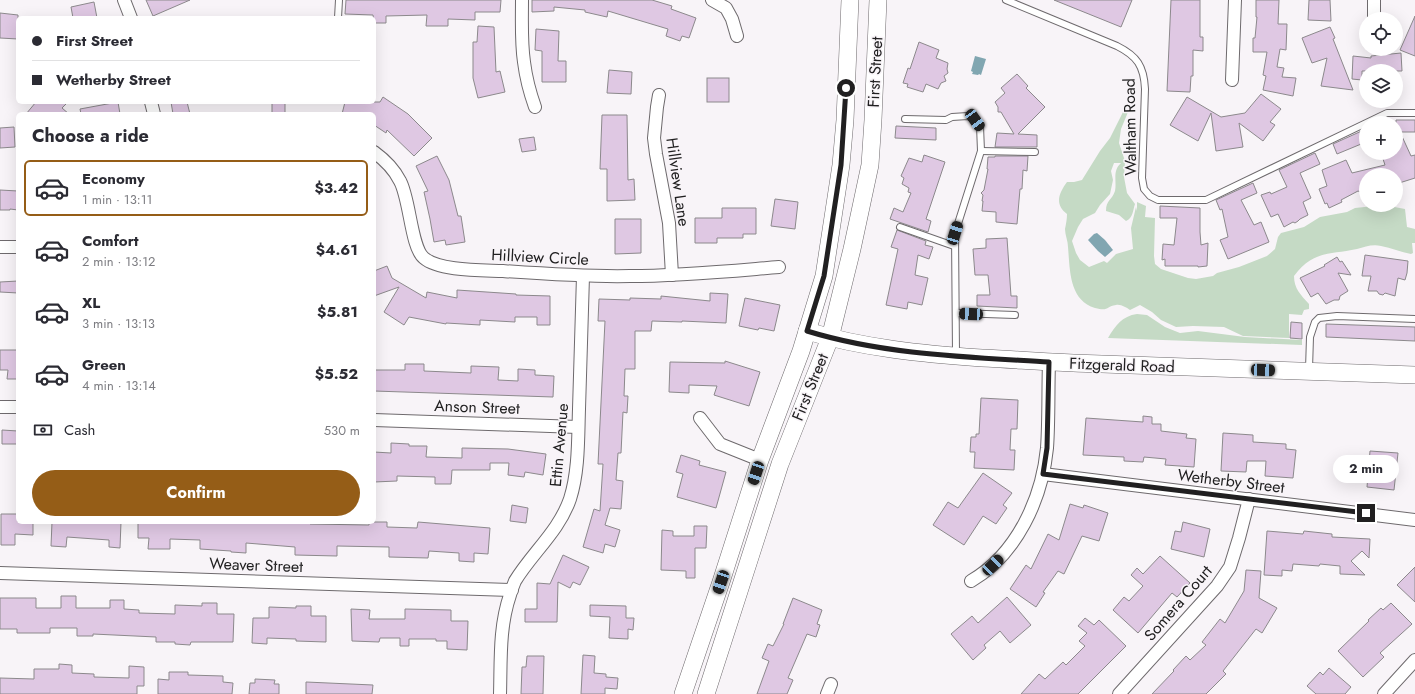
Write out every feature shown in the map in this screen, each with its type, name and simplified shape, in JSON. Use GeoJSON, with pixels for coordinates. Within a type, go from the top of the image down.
{"type":"FeatureCollection","features":[{"type":"Feature","properties":{"kind":"main road","name":"First Street"},"geometry":{"type":"LineString","coordinates":[[683,694],[760,460],[801,351],[824,276],[841,165],[850,0]]}},
{"type":"Feature","properties":{"kind":"main road","name":"First Street"},"geometry":{"type":"LineString","coordinates":[[706,694],[780,464],[830,338],[852,249],[870,165],[878,0]]}},
{"type":"Feature","properties":{"kind":"main road","name":"Fitzgerald Road"},"geometry":{"type":"LineString","coordinates":[[807,331],[830,338],[905,351],[956,356],[1049,362],[1415,375]]}},
{"type":"Feature","properties":{"kind":"street"},"geometry":{"type":"LineString","coordinates":[[124,0],[130,16]]}},
{"type":"Feature","properties":{"kind":"street"},"geometry":{"type":"LineString","coordinates":[[522,0],[522,41],[524,63],[528,84],[535,107]]}},
{"type":"Feature","properties":{"kind":"street"},"geometry":{"type":"LineString","coordinates":[[712,0],[726,8],[732,19],[737,36]]}},
{"type":"Feature","properties":{"kind":"street"},"geometry":{"type":"LineString","coordinates":[[1232,80],[1235,0]]}},
{"type":"Feature","properties":{"kind":"street"},"geometry":{"type":"LineString","coordinates":[[1374,0],[1374,12]]}},
{"type":"Feature","properties":{"kind":"street","name":"Hillview Lane"},"geometry":{"type":"LineString","coordinates":[[659,95],[654,138],[669,223],[672,275]]}},
{"type":"Feature","properties":{"kind":"street","name":"Hillview Circle"},"geometry":{"type":"LineString","coordinates":[[376,153],[385,160],[395,171],[401,181],[406,194],[417,248],[421,256],[428,262],[438,266],[583,276],[672,275],[779,267]]}},
{"type":"Feature","properties":{"kind":"street"},"geometry":{"type":"LineString","coordinates":[[0,247],[16,247]]}},
{"type":"Feature","properties":{"kind":"street","name":"Ettin Avenue"},"geometry":{"type":"LineString","coordinates":[[500,694],[502,632],[505,610],[514,583],[528,562],[558,524],[570,499],[575,479],[583,276]]}},
{"type":"Feature","properties":{"kind":"street"},"geometry":{"type":"LineString","coordinates":[[971,581],[983,574],[1003,555],[1018,536],[1032,508],[1043,474],[1047,448],[1049,362]]}},
{"type":"Feature","properties":{"kind":"street"},"geometry":{"type":"LineString","coordinates":[[0,407],[16,408]]}},
{"type":"Feature","properties":{"kind":"street"},"geometry":{"type":"LineString","coordinates":[[700,418],[720,444],[760,460]]}},
{"type":"Feature","properties":{"kind":"street","name":"Anson Street"},"geometry":{"type":"LineString","coordinates":[[376,420],[578,426]]}},
{"type":"Feature","properties":{"kind":"street","name":"Wetherby Street"},"geometry":{"type":"LineString","coordinates":[[1043,474],[1415,520]]}},
{"type":"Feature","properties":{"kind":"street","name":"Somera Court"},"geometry":{"type":"LineString","coordinates":[[1118,694],[1217,586],[1230,567],[1240,538],[1249,499]]}},
{"type":"Feature","properties":{"kind":"street","name":"Weaver Street"},"geometry":{"type":"LineString","coordinates":[[0,573],[512,590]]}},
{"type":"Feature","properties":{"kind":"street"},"geometry":{"type":"LineString","coordinates":[[1384,694],[1415,660]]}},
{"type":"Feature","properties":{"kind":"lane"},"geometry":{"type":"LineString","coordinates":[[338,16],[339,0]]}},
{"type":"Feature","properties":{"kind":"lane","name":"Waltham Road"},"geometry":{"type":"LineString","coordinates":[[1006,0],[1117,46],[1129,52],[1139,62],[1144,75],[1145,89],[1142,178],[1144,189],[1150,196],[1158,200],[1206,200],[1387,113],[1415,113]]}},
{"type":"Feature","properties":{"kind":"lane"},"geometry":{"type":"LineString","coordinates":[[905,119],[946,120],[952,117],[968,116],[975,120],[980,126],[981,150],[955,233],[956,356]]}},
{"type":"Feature","properties":{"kind":"lane"},"geometry":{"type":"LineString","coordinates":[[981,150],[1035,152]]}},
{"type":"Feature","properties":{"kind":"lane"},"geometry":{"type":"LineString","coordinates":[[900,227],[954,246]]}},
{"type":"Feature","properties":{"kind":"lane"},"geometry":{"type":"LineString","coordinates":[[956,313],[1016,315]]}},
{"type":"Feature","properties":{"kind":"lane"},"geometry":{"type":"LineString","coordinates":[[1309,371],[1310,337],[1315,322],[1319,318],[1337,316],[1415,319]]}},
{"type":"Feature","properties":{"kind":"green space"},"geometry":{"type":"Polygon","coordinates":[[[1126,108],[1128,112],[1121,129],[1119,143],[1125,161],[1124,177],[1127,193],[1135,204],[1131,216],[1126,221],[1119,215],[1106,211],[1107,204],[1115,191],[1116,173],[1118,166],[1121,163],[1114,163],[1111,171],[1113,180],[1110,194],[1095,213],[1083,219],[1072,241],[1080,260],[1089,267],[1104,261],[1107,263],[1116,254],[1133,249],[1131,228],[1136,207],[1137,211],[1137,202],[1146,206],[1145,217],[1155,218],[1155,264],[1161,269],[1188,278],[1196,279],[1213,276],[1217,273],[1239,267],[1267,256],[1275,249],[1278,237],[1281,233],[1304,227],[1320,217],[1347,212],[1355,208],[1359,208],[1359,212],[1403,212],[1403,209],[1405,209],[1407,227],[1415,229],[1415,243],[1412,243],[1413,253],[1411,254],[1378,245],[1330,253],[1308,262],[1294,276],[1294,281],[1301,295],[1309,304],[1309,309],[1304,310],[1302,315],[1289,314],[1289,338],[1243,336],[1224,327],[1176,327],[1161,320],[1152,312],[1140,305],[1130,310],[1120,305],[1103,309],[1095,308],[1086,304],[1080,298],[1072,283],[1065,231],[1067,214],[1060,206],[1059,198],[1067,182],[1082,180],[1110,138],[1126,108]]]}},
{"type":"Feature","properties":{"kind":"green space"},"geometry":{"type":"Polygon","coordinates":[[[1137,314],[1147,315],[1165,327],[1180,333],[1198,331],[1245,337],[1302,340],[1302,345],[1108,338],[1113,329],[1123,319],[1137,314]]]}},
{"type":"Feature","properties":{"kind":"water"},"geometry":{"type":"Polygon","coordinates":[[[975,56],[986,59],[981,75],[972,74],[973,72],[971,71],[975,56]]]}},
{"type":"Feature","properties":{"kind":"water"},"geometry":{"type":"Polygon","coordinates":[[[1097,233],[1113,250],[1105,257],[1088,240],[1097,233]]]}},
{"type":"Feature","properties":{"kind":"building"},"geometry":{"type":"Polygon","coordinates":[[[146,0],[190,0],[153,16],[146,0]]]}},
{"type":"Feature","properties":{"kind":"building"},"geometry":{"type":"Polygon","coordinates":[[[346,0],[501,0],[500,12],[475,12],[475,20],[448,19],[448,26],[426,26],[427,15],[386,16],[386,23],[376,23],[376,16],[373,15],[345,14],[346,0]]]}},
{"type":"Feature","properties":{"kind":"building"},"geometry":{"type":"Polygon","coordinates":[[[532,0],[652,0],[672,6],[671,9],[696,18],[689,38],[682,36],[680,41],[666,36],[668,29],[608,11],[607,17],[585,12],[585,10],[554,7],[554,11],[532,12],[532,0]]]}},
{"type":"Feature","properties":{"kind":"building"},"geometry":{"type":"Polygon","coordinates":[[[1054,0],[1132,0],[1121,27],[1054,0]]]}},
{"type":"Feature","properties":{"kind":"building"},"geometry":{"type":"Polygon","coordinates":[[[1171,0],[1200,0],[1200,37],[1203,37],[1203,51],[1193,50],[1193,76],[1191,76],[1190,92],[1167,91],[1171,0]]]}},
{"type":"Feature","properties":{"kind":"building"},"geometry":{"type":"Polygon","coordinates":[[[1256,0],[1279,0],[1278,24],[1287,24],[1286,50],[1280,49],[1277,67],[1284,68],[1282,77],[1296,78],[1293,96],[1263,90],[1266,76],[1263,75],[1267,52],[1253,52],[1253,38],[1255,38],[1257,17],[1256,0]]]}},
{"type":"Feature","properties":{"kind":"building"},"geometry":{"type":"Polygon","coordinates":[[[1309,0],[1330,0],[1331,21],[1308,20],[1309,0]]]}},
{"type":"Feature","properties":{"kind":"building"},"geometry":{"type":"Polygon","coordinates":[[[94,2],[97,16],[73,16],[71,7],[94,2]]]}},
{"type":"Feature","properties":{"kind":"building"},"geometry":{"type":"Polygon","coordinates":[[[0,13],[18,15],[16,16],[16,39],[0,38],[0,13]]]}},
{"type":"Feature","properties":{"kind":"building"},"geometry":{"type":"Polygon","coordinates":[[[1415,16],[1415,56],[1403,51],[1403,43],[1415,16]]]}},
{"type":"Feature","properties":{"kind":"building"},"geometry":{"type":"Polygon","coordinates":[[[478,26],[494,27],[496,72],[500,71],[505,92],[478,98],[473,78],[473,42],[477,42],[478,26]]]}},
{"type":"Feature","properties":{"kind":"building"},"geometry":{"type":"Polygon","coordinates":[[[1330,27],[1335,38],[1333,39],[1353,90],[1321,86],[1327,58],[1312,63],[1302,38],[1330,27]]]}},
{"type":"Feature","properties":{"kind":"building"},"geometry":{"type":"Polygon","coordinates":[[[536,29],[559,31],[558,61],[566,61],[566,82],[542,82],[542,51],[535,50],[536,29]]]}},
{"type":"Feature","properties":{"kind":"building"},"geometry":{"type":"Polygon","coordinates":[[[919,42],[939,50],[936,58],[948,63],[948,73],[944,76],[946,81],[941,83],[938,89],[926,84],[923,92],[907,87],[908,84],[903,83],[908,68],[910,69],[919,42]]]}},
{"type":"Feature","properties":{"kind":"building"},"geometry":{"type":"Polygon","coordinates":[[[1353,56],[1371,58],[1371,56],[1401,56],[1402,64],[1359,64],[1359,80],[1352,79],[1353,56]]]}},
{"type":"Feature","properties":{"kind":"building"},"geometry":{"type":"Polygon","coordinates":[[[609,70],[632,72],[631,94],[607,93],[609,70]]]}},
{"type":"Feature","properties":{"kind":"building"},"geometry":{"type":"Polygon","coordinates":[[[1017,74],[1028,86],[1026,88],[1045,107],[1018,134],[1037,135],[1037,147],[995,147],[997,133],[1014,134],[1001,112],[998,112],[998,107],[995,102],[1005,93],[1001,88],[1017,74]]]}},
{"type":"Feature","properties":{"kind":"building"},"geometry":{"type":"Polygon","coordinates":[[[707,78],[729,78],[729,102],[707,102],[707,78]]]}},
{"type":"Feature","properties":{"kind":"building"},"geometry":{"type":"Polygon","coordinates":[[[1261,94],[1281,109],[1270,122],[1275,125],[1263,141],[1239,123],[1243,147],[1216,151],[1211,113],[1198,141],[1170,125],[1187,97],[1221,117],[1245,113],[1261,94]]]}},
{"type":"Feature","properties":{"kind":"building"},"geometry":{"type":"Polygon","coordinates":[[[383,97],[408,114],[432,138],[414,156],[387,130],[386,133],[376,126],[376,112],[342,112],[344,104],[376,104],[376,102],[380,102],[383,97]]]}},
{"type":"Feature","properties":{"kind":"building"},"geometry":{"type":"Polygon","coordinates":[[[34,104],[66,104],[62,108],[67,112],[28,112],[34,104]]]}},
{"type":"Feature","properties":{"kind":"building"},"geometry":{"type":"Polygon","coordinates":[[[107,104],[118,104],[120,112],[81,112],[80,109],[107,104]]]}},
{"type":"Feature","properties":{"kind":"building"},"geometry":{"type":"Polygon","coordinates":[[[171,104],[188,104],[190,112],[173,112],[171,104]]]}},
{"type":"Feature","properties":{"kind":"building"},"geometry":{"type":"Polygon","coordinates":[[[272,104],[285,104],[285,112],[272,112],[272,104]]]}},
{"type":"Feature","properties":{"kind":"building"},"geometry":{"type":"Polygon","coordinates":[[[602,115],[627,115],[628,180],[634,179],[635,200],[607,201],[607,169],[600,169],[602,115]]]}},
{"type":"Feature","properties":{"kind":"building"},"geometry":{"type":"Polygon","coordinates":[[[1403,120],[1415,120],[1415,132],[1403,132],[1403,120]]]}},
{"type":"Feature","properties":{"kind":"building"},"geometry":{"type":"Polygon","coordinates":[[[896,126],[936,128],[936,140],[895,138],[896,126]]]}},
{"type":"Feature","properties":{"kind":"building"},"geometry":{"type":"Polygon","coordinates":[[[14,127],[15,147],[0,148],[0,128],[14,127]]]}},
{"type":"Feature","properties":{"kind":"building"},"geometry":{"type":"Polygon","coordinates":[[[1359,132],[1359,145],[1337,154],[1333,144],[1359,132]]]}},
{"type":"Feature","properties":{"kind":"building"},"geometry":{"type":"Polygon","coordinates":[[[534,137],[536,150],[522,152],[519,139],[534,137]]]}},
{"type":"Feature","properties":{"kind":"building"},"geometry":{"type":"Polygon","coordinates":[[[1403,139],[1411,156],[1415,155],[1415,178],[1403,182],[1403,168],[1373,168],[1385,165],[1383,160],[1403,160],[1403,139]]]}},
{"type":"Feature","properties":{"kind":"building"},"geometry":{"type":"Polygon","coordinates":[[[1315,153],[1320,164],[1300,173],[1311,198],[1303,202],[1308,215],[1295,223],[1293,222],[1284,227],[1278,214],[1271,217],[1261,195],[1270,192],[1271,194],[1287,187],[1279,170],[1315,153]]]}},
{"type":"Feature","properties":{"kind":"building"},"geometry":{"type":"Polygon","coordinates":[[[924,155],[945,162],[926,219],[931,221],[928,232],[890,219],[894,208],[903,212],[911,193],[908,192],[909,188],[902,184],[904,178],[901,176],[909,158],[922,162],[924,155]]]}},
{"type":"Feature","properties":{"kind":"building"},"geometry":{"type":"Polygon","coordinates":[[[437,156],[449,180],[458,216],[461,216],[465,242],[446,245],[445,240],[434,242],[424,192],[428,191],[416,166],[437,156]]]}},
{"type":"Feature","properties":{"kind":"building"},"geometry":{"type":"Polygon","coordinates":[[[1028,156],[1027,171],[1023,170],[1017,224],[996,222],[996,212],[982,211],[983,195],[981,193],[984,190],[988,169],[988,157],[1028,156]]]}},
{"type":"Feature","properties":{"kind":"building"},"geometry":{"type":"Polygon","coordinates":[[[1346,160],[1352,173],[1359,171],[1359,191],[1329,208],[1327,203],[1325,204],[1319,189],[1327,186],[1322,170],[1346,160]]]}},
{"type":"Feature","properties":{"kind":"building"},"geometry":{"type":"Polygon","coordinates":[[[1253,183],[1257,193],[1241,200],[1254,225],[1261,222],[1269,242],[1228,259],[1220,240],[1228,237],[1222,209],[1220,210],[1216,200],[1253,183]]]}},
{"type":"Feature","properties":{"kind":"building"},"geometry":{"type":"Polygon","coordinates":[[[0,190],[16,191],[16,210],[0,210],[0,190]]]}},
{"type":"Feature","properties":{"kind":"building"},"geometry":{"type":"Polygon","coordinates":[[[775,199],[798,202],[795,229],[771,226],[775,199]]]}},
{"type":"Feature","properties":{"kind":"building"},"geometry":{"type":"Polygon","coordinates":[[[1160,206],[1200,208],[1201,245],[1208,243],[1207,266],[1165,266],[1165,259],[1162,260],[1163,244],[1174,245],[1177,218],[1160,218],[1160,206]]]}},
{"type":"Feature","properties":{"kind":"building"},"geometry":{"type":"Polygon","coordinates":[[[722,208],[756,208],[756,234],[743,234],[743,238],[717,238],[717,243],[695,243],[695,218],[722,218],[722,208]]]}},
{"type":"Feature","properties":{"kind":"building"},"geometry":{"type":"Polygon","coordinates":[[[615,219],[641,219],[641,253],[615,254],[615,219]]]}},
{"type":"Feature","properties":{"kind":"building"},"geometry":{"type":"Polygon","coordinates":[[[897,230],[926,241],[925,245],[933,247],[929,259],[918,255],[915,275],[928,278],[922,305],[908,302],[907,309],[886,305],[898,249],[891,247],[897,230]]]}},
{"type":"Feature","properties":{"kind":"building"},"geometry":{"type":"Polygon","coordinates":[[[1007,238],[1011,296],[1017,296],[1017,308],[977,306],[977,295],[990,295],[988,275],[975,275],[973,249],[986,248],[986,239],[1007,238]]]}},
{"type":"Feature","properties":{"kind":"building"},"geometry":{"type":"Polygon","coordinates":[[[1365,255],[1408,261],[1405,280],[1398,278],[1395,296],[1385,293],[1383,295],[1379,294],[1377,291],[1368,291],[1371,276],[1362,276],[1365,255]]]}},
{"type":"Feature","properties":{"kind":"building"},"geometry":{"type":"Polygon","coordinates":[[[1337,257],[1340,262],[1342,261],[1351,275],[1338,273],[1348,291],[1340,296],[1339,300],[1334,300],[1326,304],[1318,293],[1311,297],[1300,278],[1325,266],[1324,265],[1337,257]]]}},
{"type":"Feature","properties":{"kind":"building"},"geometry":{"type":"Polygon","coordinates":[[[387,266],[392,278],[426,298],[427,292],[457,298],[457,290],[550,296],[550,325],[537,325],[537,317],[515,317],[515,322],[480,320],[480,325],[446,324],[409,317],[404,325],[384,312],[399,287],[376,295],[376,270],[387,266]]]}},
{"type":"Feature","properties":{"kind":"building"},"geometry":{"type":"Polygon","coordinates":[[[16,281],[16,293],[0,292],[0,282],[16,281]]]}},
{"type":"Feature","properties":{"kind":"building"},"geometry":{"type":"Polygon","coordinates":[[[710,293],[728,294],[726,323],[652,321],[651,331],[635,331],[635,369],[625,369],[624,396],[628,396],[627,413],[623,412],[621,453],[618,453],[616,480],[623,481],[621,509],[610,508],[605,525],[620,530],[615,547],[605,544],[603,553],[583,547],[594,509],[600,511],[603,464],[598,464],[605,321],[598,321],[599,299],[661,299],[661,296],[710,301],[710,293]]]}},
{"type":"Feature","properties":{"kind":"building"},"geometry":{"type":"Polygon","coordinates":[[[745,298],[780,305],[774,331],[759,328],[758,330],[739,326],[745,298]]]}},
{"type":"Feature","properties":{"kind":"building"},"geometry":{"type":"Polygon","coordinates":[[[1291,322],[1302,323],[1302,339],[1290,338],[1291,322]]]}},
{"type":"Feature","properties":{"kind":"building"},"geometry":{"type":"Polygon","coordinates":[[[1326,324],[1415,327],[1415,341],[1326,337],[1326,324]]]}},
{"type":"Feature","properties":{"kind":"building"},"geometry":{"type":"Polygon","coordinates":[[[0,350],[16,350],[16,379],[7,379],[8,370],[0,370],[0,350]]]}},
{"type":"Feature","properties":{"kind":"building"},"geometry":{"type":"Polygon","coordinates":[[[725,361],[760,372],[749,406],[714,395],[717,386],[689,385],[689,393],[669,392],[670,362],[725,363],[725,361]]]}},
{"type":"Feature","properties":{"kind":"building"},"geometry":{"type":"Polygon","coordinates":[[[405,364],[424,364],[424,371],[471,373],[471,366],[499,367],[498,380],[518,381],[518,369],[535,370],[535,375],[554,376],[553,397],[376,391],[376,370],[405,370],[405,364]]]}},
{"type":"Feature","properties":{"kind":"building"},"geometry":{"type":"Polygon","coordinates":[[[981,398],[1018,400],[1017,429],[1011,429],[1010,450],[1015,450],[1014,470],[974,468],[975,452],[970,452],[971,437],[976,437],[976,434],[979,434],[981,398]]]}},
{"type":"Feature","properties":{"kind":"building"},"geometry":{"type":"Polygon","coordinates":[[[1143,416],[1152,417],[1152,424],[1161,424],[1161,431],[1187,434],[1186,438],[1196,439],[1194,467],[1165,465],[1166,459],[1144,457],[1143,462],[1124,461],[1124,457],[1083,455],[1086,418],[1143,422],[1143,416]]]}},
{"type":"Feature","properties":{"kind":"building"},"geometry":{"type":"Polygon","coordinates":[[[2,430],[16,431],[16,444],[2,444],[2,430]]]}},
{"type":"Feature","properties":{"kind":"building"},"geometry":{"type":"Polygon","coordinates":[[[1223,433],[1253,435],[1253,442],[1286,444],[1286,449],[1296,450],[1293,478],[1265,476],[1266,461],[1247,461],[1246,472],[1221,471],[1223,433]]]}},
{"type":"Feature","properties":{"kind":"building"},"geometry":{"type":"Polygon","coordinates":[[[391,443],[409,444],[409,446],[427,446],[426,457],[462,458],[462,448],[508,449],[546,454],[543,475],[525,472],[524,477],[508,475],[509,463],[490,463],[490,470],[452,470],[451,484],[435,484],[435,477],[397,476],[397,481],[376,482],[376,452],[391,453],[391,443]]]}},
{"type":"Feature","properties":{"kind":"building"},"geometry":{"type":"Polygon","coordinates":[[[1370,451],[1398,453],[1394,490],[1367,487],[1370,451]]]}},
{"type":"Feature","properties":{"kind":"building"},"geometry":{"type":"Polygon","coordinates":[[[681,455],[700,461],[699,465],[726,472],[716,508],[677,497],[683,474],[676,472],[681,455]]]}},
{"type":"Feature","properties":{"kind":"building"},"geometry":{"type":"Polygon","coordinates":[[[983,473],[1012,493],[1003,505],[1007,508],[996,524],[983,516],[964,545],[933,525],[948,502],[958,508],[983,473]]]}},
{"type":"Feature","properties":{"kind":"building"},"geometry":{"type":"Polygon","coordinates":[[[1070,504],[1083,508],[1084,505],[1108,513],[1099,541],[1082,536],[1064,574],[1058,571],[1043,592],[1045,593],[1036,607],[1010,589],[1026,565],[1031,569],[1048,534],[1059,540],[1070,504]]]}},
{"type":"Feature","properties":{"kind":"building"},"geometry":{"type":"Polygon","coordinates":[[[512,505],[528,508],[526,523],[510,521],[512,505]]]}},
{"type":"Feature","properties":{"kind":"building"},"geometry":{"type":"Polygon","coordinates":[[[1,514],[16,514],[16,524],[33,524],[33,535],[15,534],[15,545],[1,545],[1,514]]]}},
{"type":"Feature","properties":{"kind":"building"},"geometry":{"type":"Polygon","coordinates":[[[376,522],[387,522],[387,527],[417,528],[418,522],[490,528],[488,554],[474,553],[474,562],[459,561],[459,553],[429,551],[428,558],[389,557],[389,547],[337,546],[337,556],[295,555],[295,547],[246,543],[246,553],[200,549],[200,540],[170,539],[170,549],[148,549],[149,538],[138,538],[138,524],[369,525],[376,524],[376,522]]]}},
{"type":"Feature","properties":{"kind":"building"},"geometry":{"type":"Polygon","coordinates":[[[1183,522],[1210,529],[1204,557],[1171,549],[1175,531],[1181,532],[1183,522]]]}},
{"type":"Feature","properties":{"kind":"building"},"geometry":{"type":"Polygon","coordinates":[[[52,524],[121,524],[120,548],[109,547],[109,540],[67,537],[66,547],[51,546],[52,524]]]}},
{"type":"Feature","properties":{"kind":"building"},"geometry":{"type":"Polygon","coordinates":[[[694,526],[707,526],[706,548],[695,548],[695,578],[686,578],[686,571],[661,570],[662,530],[673,531],[673,536],[694,536],[694,526]]]}},
{"type":"Feature","properties":{"kind":"building"},"geometry":{"type":"Polygon","coordinates":[[[1267,531],[1303,534],[1304,531],[1332,534],[1332,537],[1370,539],[1369,558],[1362,551],[1351,561],[1365,575],[1340,574],[1340,566],[1293,564],[1292,571],[1282,570],[1282,576],[1264,575],[1267,531]]]}},
{"type":"Feature","properties":{"kind":"building"},"geometry":{"type":"Polygon","coordinates":[[[563,555],[589,567],[580,585],[573,582],[570,588],[558,582],[557,622],[525,622],[525,609],[537,609],[537,583],[550,584],[563,555]]]}},
{"type":"Feature","properties":{"kind":"building"},"geometry":{"type":"Polygon","coordinates":[[[1160,556],[1190,583],[1177,597],[1172,593],[1138,633],[1113,610],[1124,597],[1129,601],[1143,586],[1131,575],[1137,568],[1143,574],[1160,556]]]}},
{"type":"Feature","properties":{"kind":"building"},"geometry":{"type":"Polygon","coordinates":[[[1415,567],[1415,602],[1397,585],[1415,567]]]}},
{"type":"Feature","properties":{"kind":"building"},"geometry":{"type":"Polygon","coordinates":[[[1246,570],[1261,571],[1259,598],[1277,608],[1262,633],[1256,629],[1223,671],[1226,674],[1206,694],[1152,694],[1186,656],[1190,660],[1206,645],[1202,642],[1220,619],[1225,623],[1244,591],[1246,570]]]}},
{"type":"Feature","properties":{"kind":"building"},"geometry":{"type":"Polygon","coordinates":[[[61,596],[76,596],[76,608],[110,608],[110,600],[124,600],[124,609],[139,610],[139,613],[175,614],[175,605],[202,606],[202,603],[217,603],[217,614],[234,614],[233,642],[191,642],[190,645],[175,644],[175,642],[156,642],[156,637],[93,634],[93,636],[77,636],[77,628],[50,628],[50,633],[17,633],[17,629],[0,629],[0,598],[36,598],[36,608],[61,608],[61,596]]]}},
{"type":"Feature","properties":{"kind":"building"},"geometry":{"type":"Polygon","coordinates":[[[1007,597],[1031,625],[1010,643],[1000,631],[984,645],[986,648],[973,660],[951,634],[972,616],[978,623],[1007,597]]]}},
{"type":"Feature","properties":{"kind":"building"},"geometry":{"type":"Polygon","coordinates":[[[793,598],[822,610],[817,624],[820,625],[816,637],[807,634],[788,678],[793,680],[787,694],[757,694],[769,661],[762,658],[768,644],[773,646],[784,624],[793,598]]]}},
{"type":"Feature","properties":{"kind":"building"},"geometry":{"type":"Polygon","coordinates":[[[1391,603],[1412,624],[1380,653],[1384,657],[1363,677],[1338,651],[1381,608],[1383,610],[1391,603]]]}},
{"type":"Feature","properties":{"kind":"building"},"geometry":{"type":"Polygon","coordinates":[[[590,605],[626,606],[626,618],[634,618],[633,630],[628,629],[628,639],[609,638],[610,617],[590,616],[590,605]]]}},
{"type":"Feature","properties":{"kind":"building"},"geometry":{"type":"Polygon","coordinates":[[[296,606],[311,606],[311,616],[326,616],[326,642],[267,638],[267,644],[252,643],[253,618],[269,618],[269,607],[296,608],[296,606]]]}},
{"type":"Feature","properties":{"kind":"building"},"geometry":{"type":"Polygon","coordinates":[[[351,609],[370,610],[369,619],[405,619],[405,609],[451,610],[451,621],[468,621],[467,650],[447,649],[447,641],[436,641],[436,639],[409,639],[409,646],[400,646],[400,638],[380,638],[379,642],[352,641],[351,609]]]}},
{"type":"Feature","properties":{"kind":"building"},"geometry":{"type":"Polygon","coordinates":[[[1085,618],[1094,625],[1099,620],[1126,646],[1078,694],[1021,694],[1039,674],[1045,679],[1063,662],[1066,665],[1085,646],[1079,641],[1087,633],[1078,626],[1085,618]]]}},
{"type":"Feature","properties":{"kind":"building"},"geometry":{"type":"Polygon","coordinates":[[[583,655],[595,656],[594,673],[606,674],[606,677],[618,678],[617,689],[605,688],[605,694],[581,694],[583,655]]]}},
{"type":"Feature","properties":{"kind":"building"},"geometry":{"type":"Polygon","coordinates":[[[527,656],[544,656],[543,694],[521,694],[522,667],[526,667],[527,656]]]}},
{"type":"Feature","properties":{"kind":"building"},"geometry":{"type":"Polygon","coordinates":[[[59,664],[72,665],[72,673],[94,674],[94,677],[129,678],[129,666],[144,667],[144,686],[137,686],[137,694],[0,694],[0,678],[34,679],[34,669],[59,669],[59,664]]]}},
{"type":"Feature","properties":{"kind":"building"},"geometry":{"type":"Polygon","coordinates":[[[1329,668],[1351,687],[1345,694],[1316,694],[1307,686],[1320,672],[1323,675],[1329,668]]]}},
{"type":"Feature","properties":{"kind":"building"},"geometry":{"type":"Polygon","coordinates":[[[169,672],[188,672],[188,675],[223,676],[223,682],[233,683],[232,694],[158,694],[158,679],[169,680],[169,672]]]}},
{"type":"Feature","properties":{"kind":"building"},"geometry":{"type":"Polygon","coordinates":[[[255,679],[275,680],[274,684],[279,684],[279,694],[249,694],[250,683],[255,683],[255,679]]]}},
{"type":"Feature","properties":{"kind":"building"},"geometry":{"type":"Polygon","coordinates":[[[306,682],[373,685],[372,694],[306,694],[306,682]]]}},
{"type":"Feature","properties":{"kind":"route"},"geometry":{"type":"LineString","coordinates":[[846,88],[841,165],[824,276],[807,331],[852,343],[905,351],[1049,362],[1047,448],[1043,474],[1366,513]]}}]}
